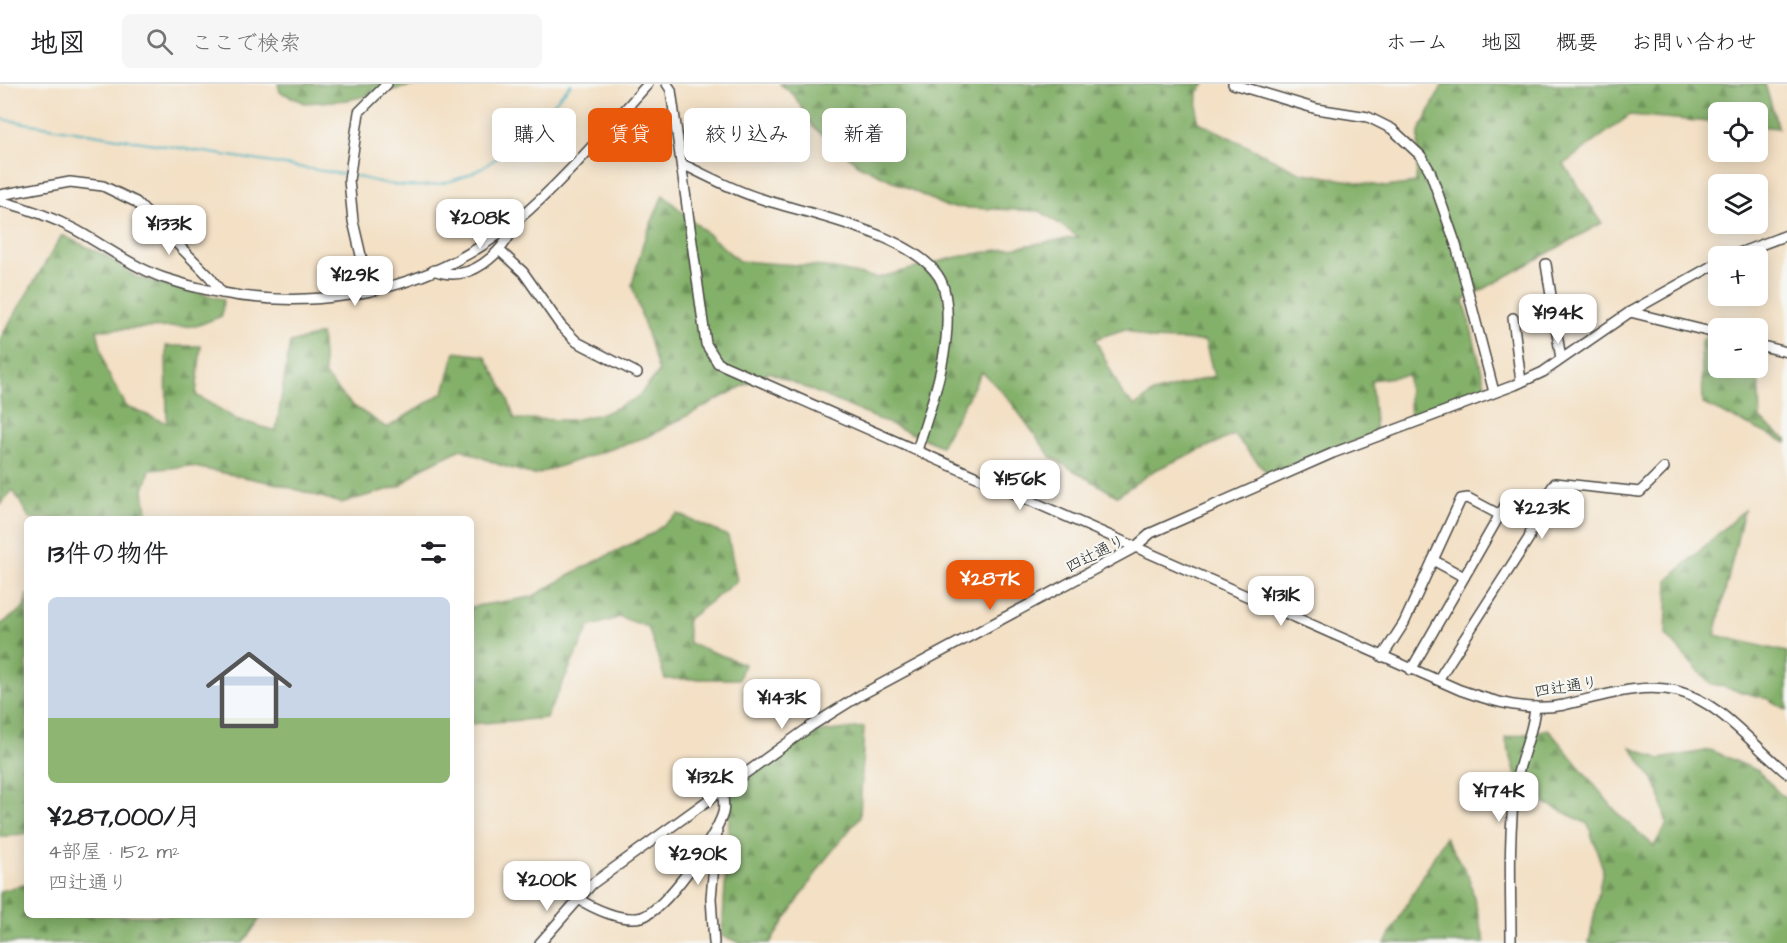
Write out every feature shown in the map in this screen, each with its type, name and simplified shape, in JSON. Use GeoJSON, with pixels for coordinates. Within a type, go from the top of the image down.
{"type":"FeatureCollection","features":[{"type":"Feature","properties":{"kind":"street"},"geometry":{"type":"LineString","coordinates":[[369,290],[353,221],[349,180],[359,112],[387,84]]}},
{"type":"Feature","properties":{"kind":"street"},"geometry":{"type":"LineString","coordinates":[[0,201],[42,213],[160,277],[222,293],[269,300],[318,301],[369,290],[434,270],[486,243],[517,220],[648,84]]}},
{"type":"Feature","properties":{"kind":"street"},"geometry":{"type":"LineString","coordinates":[[667,84],[671,90],[706,344],[710,354],[718,363],[1134,548],[1151,533],[1333,453],[1521,382],[1561,359],[1630,312],[1708,268]]}},
{"type":"Feature","properties":{"kind":"street"},"geometry":{"type":"LineString","coordinates":[[1233,84],[1317,108],[1368,117],[1392,129],[1421,156],[1430,171],[1456,245],[1494,393]]}},
{"type":"Feature","properties":{"kind":"street"},"geometry":{"type":"LineString","coordinates":[[682,164],[761,199],[842,221],[870,232],[926,261],[938,273],[944,288],[948,317],[944,352],[917,450]]}},
{"type":"Feature","properties":{"kind":"street"},"geometry":{"type":"LineString","coordinates":[[0,195],[70,182],[103,186],[136,202],[210,277],[222,293]]}},
{"type":"Feature","properties":{"kind":"street"},"geometry":{"type":"LineString","coordinates":[[434,270],[445,275],[470,270],[484,264],[509,238],[517,220]]}},
{"type":"Feature","properties":{"kind":"street"},"geometry":{"type":"LineString","coordinates":[[1758,246],[1787,235]]}},
{"type":"Feature","properties":{"kind":"street"},"geometry":{"type":"LineString","coordinates":[[499,250],[523,272],[548,310],[577,342],[637,373]]}},
{"type":"Feature","properties":{"kind":"street"},"geometry":{"type":"LineString","coordinates":[[1546,264],[1561,359]]}},
{"type":"Feature","properties":{"kind":"street"},"geometry":{"type":"LineString","coordinates":[[1630,312],[1708,331]]}},
{"type":"Feature","properties":{"kind":"street"},"geometry":{"type":"LineString","coordinates":[[1513,318],[1521,382]]}},
{"type":"Feature","properties":{"kind":"street"},"geometry":{"type":"LineString","coordinates":[[1768,347],[1787,352]]}},
{"type":"Feature","properties":{"kind":"street"},"geometry":{"type":"LineString","coordinates":[[1438,680],[1529,538],[1536,512],[1555,483],[1640,492],[1664,468]]}},
{"type":"Feature","properties":{"kind":"street"},"geometry":{"type":"LineString","coordinates":[[1382,657],[1404,623],[1461,499],[1468,498],[1500,515]]}},
{"type":"Feature","properties":{"kind":"street"},"geometry":{"type":"LineString","coordinates":[[1411,670],[1506,504]]}},
{"type":"Feature","properties":{"kind":"street","name":"四辻通り"},"geometry":{"type":"LineString","coordinates":[[540,943],[577,898],[611,870],[811,726],[859,696],[1134,548],[1411,670],[1482,698],[1508,705],[1536,707],[1562,705],[1636,689],[1678,691],[1712,707],[1787,774]]}},
{"type":"Feature","properties":{"kind":"street"},"geometry":{"type":"LineString","coordinates":[[1433,560],[1464,577]]}},
{"type":"Feature","properties":{"kind":"street"},"geometry":{"type":"LineString","coordinates":[[1511,943],[1512,848],[1516,785],[1533,728],[1536,707]]}},
{"type":"Feature","properties":{"kind":"street"},"geometry":{"type":"LineString","coordinates":[[714,943],[711,898],[717,828],[724,804],[722,790]]}},
{"type":"Feature","properties":{"kind":"street"},"geometry":{"type":"LineString","coordinates":[[577,898],[595,909],[624,916],[639,918],[652,913],[670,893],[717,828]]}},
{"type":"Feature","properties":{"kind":"green space"},"geometry":{"type":"Polygon","coordinates":[[[278,84],[420,84],[348,100],[305,103],[280,92],[278,84]]]}},
{"type":"Feature","properties":{"kind":"green space"},"geometry":{"type":"Polygon","coordinates":[[[780,84],[1205,84],[1198,92],[1197,121],[1299,172],[1385,187],[1416,183],[1419,132],[1443,84],[1765,84],[1778,128],[1768,127],[1768,102],[1708,102],[1708,122],[1630,115],[1564,164],[1602,223],[1464,300],[1486,388],[1410,421],[1408,375],[1371,380],[1376,433],[1268,474],[1234,435],[1155,470],[1117,496],[1051,457],[1008,398],[982,372],[941,446],[769,372],[649,436],[534,475],[500,465],[461,449],[420,469],[401,486],[341,503],[278,484],[189,466],[150,470],[144,490],[148,516],[28,516],[13,490],[0,504],[0,339],[62,235],[108,257],[136,277],[223,299],[222,316],[196,326],[97,330],[106,370],[127,407],[167,423],[166,346],[201,346],[196,395],[236,419],[276,431],[290,343],[321,334],[325,376],[352,405],[387,428],[444,392],[455,352],[485,356],[505,391],[515,419],[573,420],[605,413],[637,398],[659,372],[632,285],[643,243],[663,195],[739,261],[825,267],[877,278],[957,257],[1078,237],[1040,211],[947,207],[855,162],[906,162],[906,108],[822,108],[822,134],[810,122],[810,108],[802,108],[794,95],[780,84]],[[1125,329],[1095,339],[1123,395],[1135,406],[1153,393],[1214,376],[1205,341],[1150,339],[1125,329]]]}},
{"type":"Feature","properties":{"kind":"green space"},"geometry":{"type":"Polygon","coordinates":[[[1708,334],[1708,378],[1758,378],[1760,419],[1787,439],[1787,443],[1703,404],[1701,341],[1708,334]]]}},
{"type":"Feature","properties":{"kind":"green space"},"geometry":{"type":"Polygon","coordinates":[[[1744,510],[1715,635],[1787,652],[1787,710],[1768,699],[1709,683],[1666,635],[1668,580],[1744,510]]]}},
{"type":"Feature","properties":{"kind":"green space"},"geometry":{"type":"Polygon","coordinates":[[[678,514],[728,536],[737,581],[687,620],[689,643],[744,664],[739,679],[665,679],[648,627],[620,617],[589,627],[546,718],[474,724],[474,607],[532,597],[580,569],[651,534],[678,514]]]}},
{"type":"Feature","properties":{"kind":"green space"},"geometry":{"type":"Polygon","coordinates":[[[24,608],[24,833],[0,837],[0,625],[24,608]]]}},
{"type":"Feature","properties":{"kind":"green space"},"geometry":{"type":"Polygon","coordinates":[[[864,727],[860,817],[824,861],[770,943],[741,943],[722,936],[731,786],[802,734],[864,727]]]}},
{"type":"Feature","properties":{"kind":"green space"},"geometry":{"type":"Polygon","coordinates":[[[1548,729],[1620,816],[1654,846],[1667,824],[1657,785],[1631,747],[1660,759],[1710,750],[1758,771],[1781,795],[1787,798],[1787,943],[1589,943],[1603,869],[1588,824],[1545,803],[1524,800],[1505,738],[1548,729]]]}},
{"type":"Feature","properties":{"kind":"green space"},"geometry":{"type":"Polygon","coordinates":[[[1445,837],[1469,877],[1485,943],[1385,943],[1445,837]]]}},
{"type":"Feature","properties":{"kind":"green space"},"geometry":{"type":"Polygon","coordinates":[[[24,885],[24,918],[261,918],[243,943],[0,943],[0,891],[24,885]]]}},
{"type":"Feature","properties":{"kind":"waterway"},"geometry":{"type":"LineString","coordinates":[[354,176],[395,185],[424,186],[450,181],[474,172],[515,143],[571,84]]}},
{"type":"Feature","properties":{"kind":"waterway"},"geometry":{"type":"LineString","coordinates":[[0,119],[348,175]]}}]}
